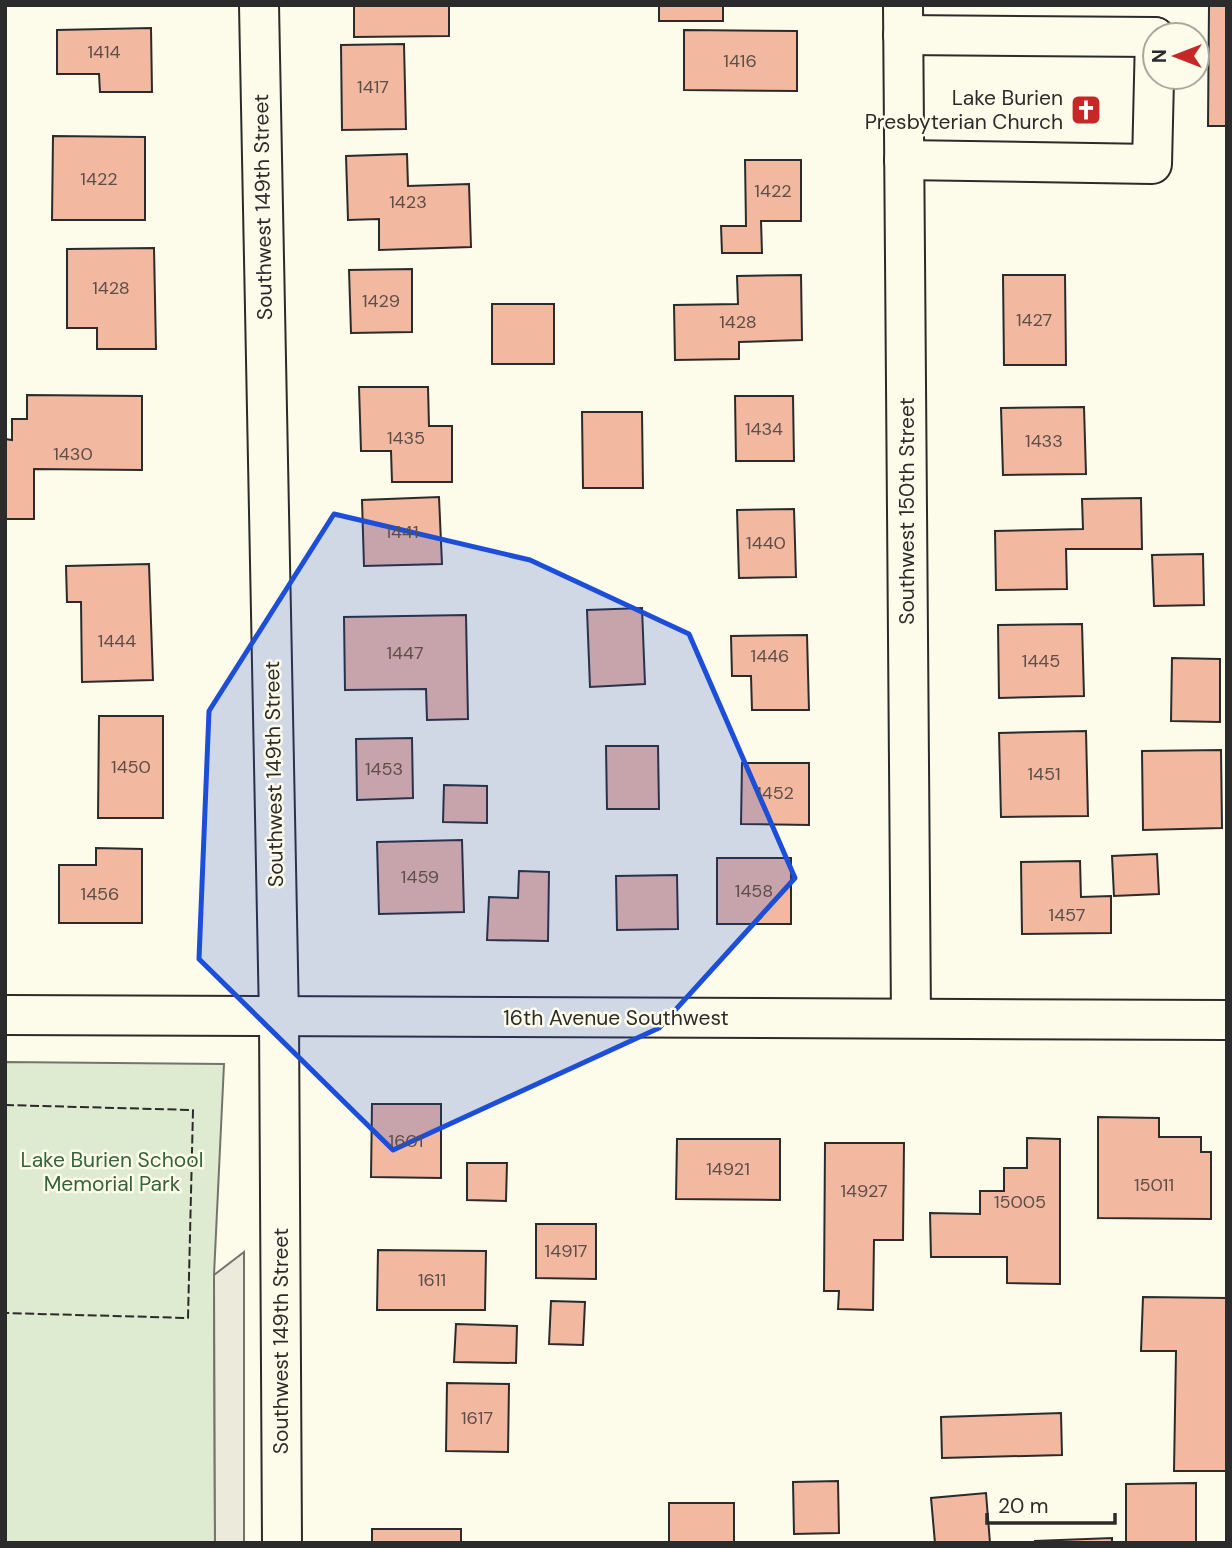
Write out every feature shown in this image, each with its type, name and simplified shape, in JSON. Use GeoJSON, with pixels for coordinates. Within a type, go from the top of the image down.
{"type":"FeatureCollection","features":[{"type":"Feature","properties":{"kind":"street","name":"Southwest 149th Street"},"geometry":{"type":"LineString","coordinates":[[259,5],[279,1018],[282,1543]]}},
{"type":"Feature","properties":{"kind":"street"},"geometry":{"type":"LineString","coordinates":[[903,20],[1141,36]]}},
{"type":"Feature","properties":{"kind":"street","name":"Southwest 150th Street"},"geometry":{"type":"LineString","coordinates":[[903,20],[911,1017]]}},
{"type":"Feature","properties":{"kind":"street"},"geometry":{"type":"LineString","coordinates":[[904,160],[1152,164],[1154,91]]}},
{"type":"Feature","properties":{"kind":"street","name":"16th Avenue Southwest"},"geometry":{"type":"LineString","coordinates":[[5,1015],[1227,1020]]}},
{"type":"Feature","properties":{"kind":"highlighted area"},"geometry":{"type":"Polygon","coordinates":[[[334,514],[530,560],[689,634],[795,878],[659,1028],[393,1150],[199,959],[209,711],[334,514]]]}},
{"type":"Feature","properties":{"kind":"green space","name":"Lake Burien School Memorial Park"},"geometry":{"type":"Polygon","coordinates":[[[5,1062],[224,1064],[214,1275],[215,1543],[5,1543],[5,1062]]]}},
{"type":"Feature","properties":{"kind":"shaded area"},"geometry":{"type":"Polygon","coordinates":[[[244,1252],[244,1543],[215,1543],[214,1275],[244,1252]]]}},
{"type":"Feature","properties":{"kind":"building"},"geometry":{"type":"Polygon","coordinates":[[[354,5],[449,5],[449,36],[354,37],[354,5]]]}},
{"type":"Feature","properties":{"kind":"building"},"geometry":{"type":"Polygon","coordinates":[[[659,5],[723,5],[723,21],[659,21],[659,5]]]}},
{"type":"Feature","properties":{"kind":"building"},"geometry":{"type":"Polygon","coordinates":[[[1209,5],[1227,5],[1227,126],[1208,126],[1208,91],[1211,91],[1211,21],[1209,21],[1209,5]]]}},
{"type":"Feature","properties":{"kind":"building"},"geometry":{"type":"Polygon","coordinates":[[[151,28],[152,92],[100,92],[99,74],[57,74],[57,30],[151,28]]]}},
{"type":"Feature","properties":{"kind":"building"},"geometry":{"type":"Polygon","coordinates":[[[684,30],[797,31],[797,91],[684,90],[684,30]]]}},
{"type":"Feature","properties":{"kind":"building"},"geometry":{"type":"Polygon","coordinates":[[[404,44],[406,129],[342,130],[341,45],[404,44]]]}},
{"type":"Feature","properties":{"kind":"building"},"geometry":{"type":"Polygon","coordinates":[[[53,136],[145,137],[145,220],[52,220],[53,136]]]}},
{"type":"Feature","properties":{"kind":"building"},"geometry":{"type":"Polygon","coordinates":[[[407,154],[408,186],[469,184],[471,247],[379,250],[379,219],[348,220],[346,156],[407,154]]]}},
{"type":"Feature","properties":{"kind":"building"},"geometry":{"type":"Polygon","coordinates":[[[745,160],[801,160],[801,221],[761,221],[762,253],[722,253],[721,226],[746,226],[745,160]]]}},
{"type":"Feature","properties":{"kind":"building"},"geometry":{"type":"Polygon","coordinates":[[[154,248],[156,349],[97,349],[97,328],[67,328],[67,249],[154,248]]]}},
{"type":"Feature","properties":{"kind":"building"},"geometry":{"type":"Polygon","coordinates":[[[412,269],[412,332],[351,333],[349,270],[412,269]]]}},
{"type":"Feature","properties":{"kind":"building"},"geometry":{"type":"Polygon","coordinates":[[[801,275],[802,340],[739,342],[739,359],[675,360],[674,305],[738,304],[737,276],[801,275]]]}},
{"type":"Feature","properties":{"kind":"building"},"geometry":{"type":"Polygon","coordinates":[[[1003,275],[1065,275],[1066,365],[1004,365],[1003,275]]]}},
{"type":"Feature","properties":{"kind":"building"},"geometry":{"type":"Polygon","coordinates":[[[492,304],[554,304],[554,364],[492,364],[492,304]]]}},
{"type":"Feature","properties":{"kind":"building"},"geometry":{"type":"Polygon","coordinates":[[[359,387],[428,387],[429,426],[452,426],[452,482],[392,482],[391,451],[361,451],[359,387]]]}},
{"type":"Feature","properties":{"kind":"building"},"geometry":{"type":"Polygon","coordinates":[[[27,395],[142,396],[142,470],[34,469],[34,519],[5,519],[5,439],[12,440],[12,419],[27,419],[27,395]]]}},
{"type":"Feature","properties":{"kind":"building"},"geometry":{"type":"Polygon","coordinates":[[[735,396],[793,396],[794,461],[736,461],[735,396]]]}},
{"type":"Feature","properties":{"kind":"building"},"geometry":{"type":"Polygon","coordinates":[[[1084,407],[1086,474],[1003,475],[1001,408],[1084,407]]]}},
{"type":"Feature","properties":{"kind":"building"},"geometry":{"type":"Polygon","coordinates":[[[582,412],[642,412],[643,488],[583,488],[582,412]]]}},
{"type":"Feature","properties":{"kind":"building"},"geometry":{"type":"Polygon","coordinates":[[[439,497],[442,564],[364,566],[362,500],[439,497]]]}},
{"type":"Feature","properties":{"kind":"building"},"geometry":{"type":"Polygon","coordinates":[[[1141,498],[1142,549],[1066,549],[1067,589],[996,590],[995,531],[1083,529],[1082,499],[1141,498]]]}},
{"type":"Feature","properties":{"kind":"building"},"geometry":{"type":"Polygon","coordinates":[[[794,509],[796,577],[739,578],[737,510],[794,509]]]}},
{"type":"Feature","properties":{"kind":"building"},"geometry":{"type":"Polygon","coordinates":[[[1203,554],[1204,605],[1154,606],[1152,555],[1203,554]]]}},
{"type":"Feature","properties":{"kind":"building"},"geometry":{"type":"Polygon","coordinates":[[[149,564],[153,680],[82,682],[81,602],[67,602],[66,566],[149,564]]]}},
{"type":"Feature","properties":{"kind":"building"},"geometry":{"type":"Polygon","coordinates":[[[642,608],[645,684],[590,687],[587,610],[642,608]]]}},
{"type":"Feature","properties":{"kind":"building"},"geometry":{"type":"Polygon","coordinates":[[[466,615],[468,719],[427,720],[426,689],[345,690],[344,617],[466,615]]]}},
{"type":"Feature","properties":{"kind":"building"},"geometry":{"type":"Polygon","coordinates":[[[1082,624],[1084,696],[999,698],[998,625],[1082,624]]]}},
{"type":"Feature","properties":{"kind":"building"},"geometry":{"type":"Polygon","coordinates":[[[807,635],[809,710],[752,710],[751,676],[732,676],[731,636],[807,635]]]}},
{"type":"Feature","properties":{"kind":"building"},"geometry":{"type":"Polygon","coordinates":[[[1172,658],[1220,659],[1220,722],[1171,721],[1172,658]]]}},
{"type":"Feature","properties":{"kind":"building"},"geometry":{"type":"Polygon","coordinates":[[[99,716],[163,716],[163,818],[98,818],[99,716]]]}},
{"type":"Feature","properties":{"kind":"building"},"geometry":{"type":"Polygon","coordinates":[[[1086,731],[1088,816],[1001,817],[999,733],[1086,731]]]}},
{"type":"Feature","properties":{"kind":"building"},"geometry":{"type":"Polygon","coordinates":[[[412,738],[413,798],[357,800],[356,739],[412,738]]]}},
{"type":"Feature","properties":{"kind":"building"},"geometry":{"type":"Polygon","coordinates":[[[606,746],[658,746],[659,809],[607,809],[606,746]]]}},
{"type":"Feature","properties":{"kind":"building"},"geometry":{"type":"Polygon","coordinates":[[[1221,750],[1222,828],[1143,830],[1142,751],[1221,750]]]}},
{"type":"Feature","properties":{"kind":"building"},"geometry":{"type":"Polygon","coordinates":[[[742,763],[809,763],[809,825],[741,824],[742,763]]]}},
{"type":"Feature","properties":{"kind":"building"},"geometry":{"type":"Polygon","coordinates":[[[444,785],[487,786],[487,823],[443,822],[444,785]]]}},
{"type":"Feature","properties":{"kind":"building"},"geometry":{"type":"Polygon","coordinates":[[[462,840],[464,912],[379,914],[377,842],[462,840]]]}},
{"type":"Feature","properties":{"kind":"building"},"geometry":{"type":"Polygon","coordinates":[[[96,848],[142,849],[142,923],[59,923],[59,865],[96,865],[96,848]]]}},
{"type":"Feature","properties":{"kind":"building"},"geometry":{"type":"Polygon","coordinates":[[[1157,854],[1159,894],[1114,896],[1112,856],[1157,854]]]}},
{"type":"Feature","properties":{"kind":"building"},"geometry":{"type":"Polygon","coordinates":[[[717,858],[791,858],[791,924],[717,924],[717,858]]]}},
{"type":"Feature","properties":{"kind":"building"},"geometry":{"type":"Polygon","coordinates":[[[1080,861],[1081,897],[1111,896],[1111,933],[1022,934],[1021,862],[1080,861]]]}},
{"type":"Feature","properties":{"kind":"building"},"geometry":{"type":"Polygon","coordinates":[[[519,871],[549,872],[548,941],[487,940],[489,897],[518,898],[519,871]]]}},
{"type":"Feature","properties":{"kind":"building"},"geometry":{"type":"Polygon","coordinates":[[[677,875],[678,929],[617,930],[616,876],[677,875]]]}},
{"type":"Feature","properties":{"kind":"building"},"geometry":{"type":"Polygon","coordinates":[[[372,1104],[441,1104],[441,1178],[371,1177],[372,1104]]]}},
{"type":"Feature","properties":{"kind":"building"},"geometry":{"type":"Polygon","coordinates":[[[1098,1117],[1159,1118],[1159,1137],[1201,1137],[1201,1152],[1211,1152],[1211,1219],[1098,1218],[1098,1117]]]}},
{"type":"Feature","properties":{"kind":"building"},"geometry":{"type":"Polygon","coordinates":[[[1027,1138],[1060,1139],[1060,1284],[1007,1283],[1007,1257],[931,1257],[930,1213],[980,1214],[980,1191],[1004,1191],[1004,1168],[1027,1168],[1027,1138]]]}},
{"type":"Feature","properties":{"kind":"building"},"geometry":{"type":"Polygon","coordinates":[[[677,1139],[780,1139],[780,1200],[676,1199],[677,1139]]]}},
{"type":"Feature","properties":{"kind":"building"},"geometry":{"type":"Polygon","coordinates":[[[825,1143],[904,1143],[903,1240],[874,1240],[873,1310],[838,1309],[839,1291],[824,1291],[825,1143]]]}},
{"type":"Feature","properties":{"kind":"building"},"geometry":{"type":"Polygon","coordinates":[[[467,1163],[507,1163],[506,1201],[467,1200],[467,1163]]]}},
{"type":"Feature","properties":{"kind":"building"},"geometry":{"type":"Polygon","coordinates":[[[536,1224],[596,1224],[596,1279],[536,1278],[536,1224]]]}},
{"type":"Feature","properties":{"kind":"building"},"geometry":{"type":"Polygon","coordinates":[[[378,1250],[486,1251],[485,1310],[377,1310],[378,1250]]]}},
{"type":"Feature","properties":{"kind":"building"},"geometry":{"type":"Polygon","coordinates":[[[1143,1297],[1227,1298],[1227,1471],[1174,1471],[1176,1351],[1141,1351],[1143,1297]]]}},
{"type":"Feature","properties":{"kind":"building"},"geometry":{"type":"Polygon","coordinates":[[[551,1301],[585,1302],[583,1345],[549,1344],[551,1301]]]}},
{"type":"Feature","properties":{"kind":"building"},"geometry":{"type":"Polygon","coordinates":[[[456,1324],[517,1326],[516,1363],[454,1362],[456,1324]]]}},
{"type":"Feature","properties":{"kind":"building"},"geometry":{"type":"Polygon","coordinates":[[[447,1383],[509,1384],[508,1452],[446,1451],[447,1383]]]}},
{"type":"Feature","properties":{"kind":"building"},"geometry":{"type":"Polygon","coordinates":[[[1061,1413],[1062,1455],[942,1458],[941,1417],[1061,1413]]]}},
{"type":"Feature","properties":{"kind":"building"},"geometry":{"type":"Polygon","coordinates":[[[838,1481],[839,1533],[794,1534],[793,1482],[838,1481]]]}},
{"type":"Feature","properties":{"kind":"building"},"geometry":{"type":"Polygon","coordinates":[[[1196,1483],[1196,1543],[1126,1543],[1126,1484],[1196,1483]]]}},
{"type":"Feature","properties":{"kind":"building"},"geometry":{"type":"Polygon","coordinates":[[[986,1493],[990,1543],[935,1543],[931,1498],[986,1493]]]}},
{"type":"Feature","properties":{"kind":"building"},"geometry":{"type":"Polygon","coordinates":[[[669,1503],[734,1503],[734,1543],[669,1543],[669,1503]]]}},
{"type":"Feature","properties":{"kind":"building"},"geometry":{"type":"Polygon","coordinates":[[[372,1529],[461,1529],[461,1543],[372,1543],[372,1529]]]}},
{"type":"Feature","properties":{"kind":"building"},"geometry":{"type":"Polygon","coordinates":[[[1112,1538],[1112,1543],[1035,1543],[1035,1541],[1112,1538]]]}},
{"type":"Feature","properties":{"kind":"fence"},"geometry":{"type":"LineString","coordinates":[[5,1105],[193,1110],[188,1318],[5,1313]]}},
{"type":"Feature","properties":{"kind":"place","name":"Lake Burien Presbyterian Church"},"geometry":{"type":"Point","coordinates":[1086,110]}}]}
